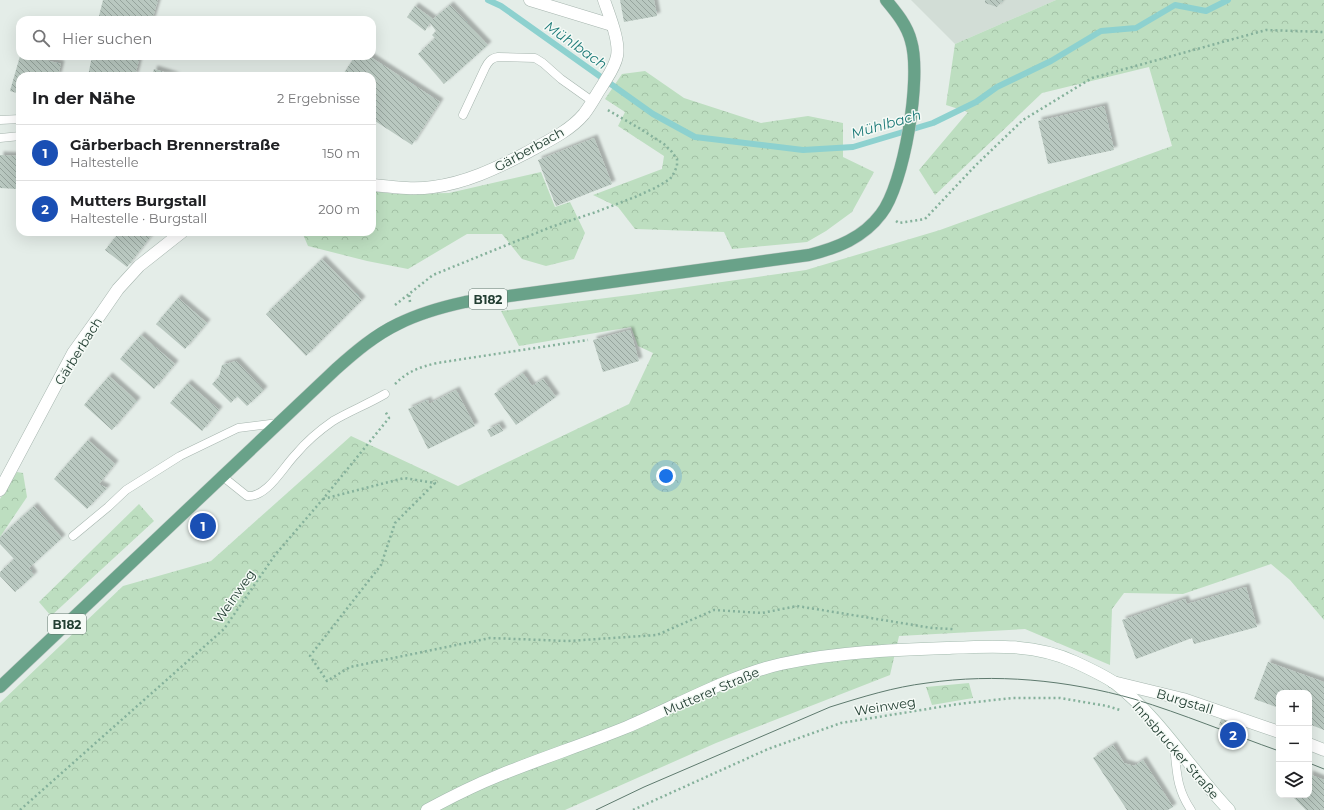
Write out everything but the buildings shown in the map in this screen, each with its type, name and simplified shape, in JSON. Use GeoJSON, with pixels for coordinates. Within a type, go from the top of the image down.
{"type":"FeatureCollection","features":[{"type":"Feature","properties":{"kind":"main road","name":"B182"},"geometry":{"type":"LineString","coordinates":[[0,687],[336,368],[383,332],[413,317],[465,302],[809,256],[857,237],[882,213],[890,199],[898,179],[910,123],[914,89],[912,41],[900,18],[886,0]]}},
{"type":"Feature","properties":{"kind":"street"},"geometry":{"type":"LineString","coordinates":[[530,0],[612,25]]}},
{"type":"Feature","properties":{"kind":"street","name":"Gärberbach"},"geometry":{"type":"LineString","coordinates":[[376,185],[432,188],[453,184],[492,170],[554,138],[579,118],[592,102],[612,70],[618,55],[612,25],[604,0]]}},
{"type":"Feature","properties":{"kind":"street","name":"Gärberbach"},"geometry":{"type":"LineString","coordinates":[[0,490],[73,353],[118,289],[139,266],[177,236]]}},
{"type":"Feature","properties":{"kind":"street","name":"Mutterer Straße"},"geometry":{"type":"LineString","coordinates":[[428,810],[499,775],[625,727],[761,670],[809,659],[864,652],[982,646],[1013,646]]}},
{"type":"Feature","properties":{"kind":"street","name":"Innsbrucker Straße"},"geometry":{"type":"LineString","coordinates":[[1013,646],[1036,650],[1073,661],[1113,682],[1154,720],[1174,746],[1230,810]]}},
{"type":"Feature","properties":{"kind":"street","name":"Burgstall"},"geometry":{"type":"LineString","coordinates":[[1113,682],[1183,699],[1276,731]]}},
{"type":"Feature","properties":{"kind":"street"},"geometry":{"type":"LineString","coordinates":[[1312,745],[1324,750]]}},
{"type":"Feature","properties":{"kind":"lane"},"geometry":{"type":"LineString","coordinates":[[463,115],[488,62],[498,57],[535,58],[592,102]]}},
{"type":"Feature","properties":{"kind":"lane"},"geometry":{"type":"LineString","coordinates":[[0,120],[16,119]]}},
{"type":"Feature","properties":{"kind":"lane"},"geometry":{"type":"LineString","coordinates":[[0,138],[16,136]]}},
{"type":"Feature","properties":{"kind":"lane"},"geometry":{"type":"LineString","coordinates":[[222,476],[247,496],[258,495],[269,486],[295,454],[312,438],[333,422],[385,394]]}},
{"type":"Feature","properties":{"kind":"lane"},"geometry":{"type":"LineString","coordinates":[[72,536],[137,482],[190,451],[238,428],[278,423]]}},
{"type":"Feature","properties":{"kind":"lane"},"geometry":{"type":"LineString","coordinates":[[1174,746],[1178,785],[1191,810]]}},
{"type":"Feature","properties":{"kind":"path"},"geometry":{"type":"LineString","coordinates":[[882,213],[900,223],[925,219],[976,165],[1023,120],[1092,78],[1266,30],[1324,32]]}},
{"type":"Feature","properties":{"kind":"path"},"geometry":{"type":"LineString","coordinates":[[413,317],[409,294],[432,275],[551,227],[635,197],[670,179],[677,166],[677,159],[664,144],[639,128],[592,102]]}},
{"type":"Feature","properties":{"kind":"path"},"geometry":{"type":"LineString","coordinates":[[385,394],[401,379],[420,367],[437,363],[588,340]]}},
{"type":"Feature","properties":{"kind":"path","name":"Weinweg"},"geometry":{"type":"LineString","coordinates":[[20,810],[224,629],[275,555],[389,418],[377,399]]}},
{"type":"Feature","properties":{"kind":"path"},"geometry":{"type":"LineString","coordinates":[[323,499],[404,478],[435,483],[394,523],[381,565],[310,656],[326,681],[350,667],[490,638],[568,641],[657,635],[714,610],[762,612],[797,606],[932,628],[954,629]]}},
{"type":"Feature","properties":{"kind":"path","name":"Weinweg"},"geometry":{"type":"LineString","coordinates":[[634,810],[768,749],[841,723],[958,704],[1012,698],[1060,698],[1106,706],[1127,712]]}},
{"type":"Feature","properties":{"kind":"shaded area"},"geometry":{"type":"Polygon","coordinates":[[[911,0],[1056,0],[955,44],[911,0]]]}},
{"type":"Feature","properties":{"kind":"green space"},"geometry":{"type":"Polygon","coordinates":[[[1056,0],[1324,0],[1324,620],[1290,580],[1271,564],[1183,594],[1124,593],[1112,609],[1110,665],[1025,629],[899,636],[890,675],[716,743],[565,810],[0,810],[0,703],[123,586],[211,561],[351,436],[458,486],[629,404],[653,353],[638,346],[631,327],[519,346],[501,311],[638,294],[806,270],[940,230],[1172,146],[1149,67],[1042,93],[935,195],[919,170],[968,112],[946,105],[955,44],[1056,0]]]}},
{"type":"Feature","properties":{"kind":"green space"},"geometry":{"type":"Polygon","coordinates":[[[645,71],[684,98],[761,123],[808,116],[843,123],[843,157],[874,172],[852,212],[826,231],[807,242],[732,249],[724,232],[635,229],[618,207],[593,195],[662,169],[664,156],[618,126],[625,112],[605,99],[622,74],[645,71]]]}},
{"type":"Feature","properties":{"kind":"green space"},"geometry":{"type":"Polygon","coordinates":[[[541,172],[555,207],[570,202],[585,233],[574,259],[546,266],[522,259],[502,234],[467,234],[408,269],[367,261],[308,246],[304,236],[376,236],[376,192],[396,194],[449,193],[541,172]]]}},
{"type":"Feature","properties":{"kind":"green space"},"geometry":{"type":"Polygon","coordinates":[[[17,472],[23,473],[27,497],[0,537],[0,499],[17,472]]]}},
{"type":"Feature","properties":{"kind":"green space"},"geometry":{"type":"Polygon","coordinates":[[[139,504],[154,521],[51,616],[39,602],[139,504]]]}},
{"type":"Feature","properties":{"kind":"green space"},"geometry":{"type":"Polygon","coordinates":[[[969,683],[973,698],[932,705],[926,687],[969,683]]]}},
{"type":"Feature","properties":{"kind":"waterway","name":"Mühlbach"},"geometry":{"type":"LineString","coordinates":[[488,0],[501,6],[653,114],[695,137],[803,150],[853,147],[933,123],[976,102],[997,87],[1051,61],[1101,31],[1136,28],[1175,5],[1206,11],[1228,0]]}},
{"type":"Feature","properties":{"kind":"tram line"},"geometry":{"type":"LineString","coordinates":[[596,810],[644,787],[830,707],[902,687],[953,680],[1031,680],[1109,692],[1171,711],[1276,750]]}},
{"type":"Feature","properties":{"kind":"tram line"},"geometry":{"type":"LineString","coordinates":[[1312,764],[1324,769]]}},
{"type":"Feature","properties":{"kind":"place","name":"Gärberbach Brennerstraße"},"geometry":{"type":"Point","coordinates":[203,526]}},
{"type":"Feature","properties":{"kind":"place","name":"Mutters Burgstall"},"geometry":{"type":"Point","coordinates":[1233,735]}}]}
